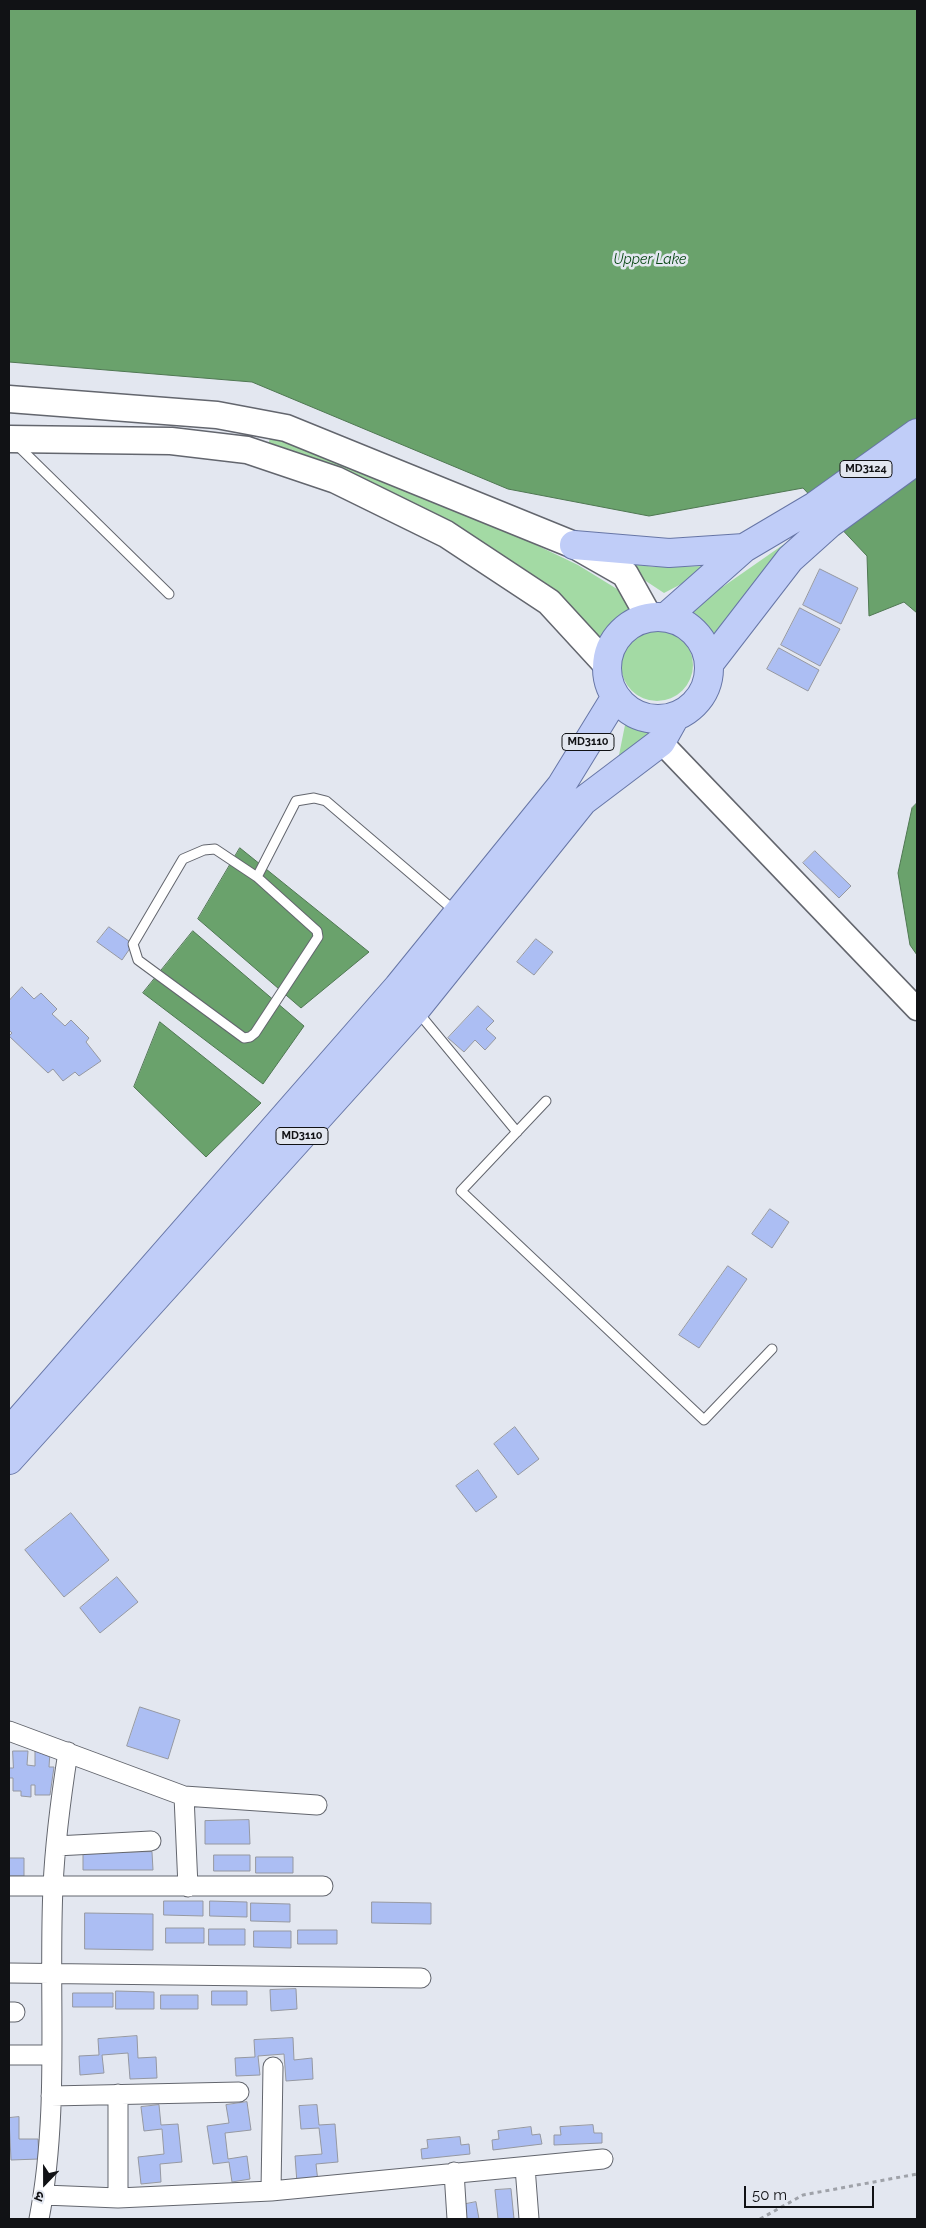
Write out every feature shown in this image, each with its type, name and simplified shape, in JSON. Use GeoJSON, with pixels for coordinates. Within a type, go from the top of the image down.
{"type":"FeatureCollection","features":[{"type":"Feature","properties":{"kind":"main road"},"geometry":{"type":"LineString","coordinates":[[9,399],[217,415],[286,428],[574,544],[625,574],[658,617],[682,623],[696,633],[706,648],[709,664],[708,681],[702,697],[690,709],[676,717],[659,720],[642,718],[627,710],[615,698],[608,682],[606,664],[610,648],[619,633],[633,623],[658,617],[744,548]]}},
{"type":"Feature","properties":{"kind":"main road","name":"MD3124"},"geometry":{"type":"LineString","coordinates":[[822,515],[917,433]]}},
{"type":"Feature","properties":{"kind":"main road"},"geometry":{"type":"LineString","coordinates":[[10,439],[171,440],[247,450],[336,480],[446,534],[549,602],[606,664]]}},
{"type":"Feature","properties":{"kind":"main road","name":"MD3124"},"geometry":{"type":"LineString","coordinates":[[744,548],[822,515],[917,460]]}},
{"type":"Feature","properties":{"kind":"main road"},"geometry":{"type":"LineString","coordinates":[[709,664],[822,515]]}},
{"type":"Feature","properties":{"kind":"main road"},"geometry":{"type":"LineString","coordinates":[[574,544],[669,553],[744,548]]}},
{"type":"Feature","properties":{"kind":"main road","name":"MD3110"},"geometry":{"type":"LineString","coordinates":[[15,1419],[407,998],[458,913],[561,786],[615,698]]}},
{"type":"Feature","properties":{"kind":"main road"},"geometry":{"type":"LineString","coordinates":[[661,742],[676,717]]}},
{"type":"Feature","properties":{"kind":"main road","name":"MD3110"},"geometry":{"type":"LineString","coordinates":[[9,1460],[407,998],[583,801],[661,742]]}},
{"type":"Feature","properties":{"kind":"street"},"geometry":{"type":"LineString","coordinates":[[661,742],[917,1009]]}},
{"type":"Feature","properties":{"kind":"street"},"geometry":{"type":"LineString","coordinates":[[9,1731],[184,1796],[317,1805]]}},
{"type":"Feature","properties":{"kind":"street"},"geometry":{"type":"LineString","coordinates":[[39,2219],[44,2195],[51,2096],[53,1887],[58,1814],[68,1752]]}},
{"type":"Feature","properties":{"kind":"street"},"geometry":{"type":"LineString","coordinates":[[184,1796],[188,1887]]}},
{"type":"Feature","properties":{"kind":"street"},"geometry":{"type":"LineString","coordinates":[[56,1846],[150,1841]]}},
{"type":"Feature","properties":{"kind":"street"},"geometry":{"type":"LineString","coordinates":[[9,1886],[324,1886]]}},
{"type":"Feature","properties":{"kind":"street"},"geometry":{"type":"LineString","coordinates":[[9,1973],[421,1978]]}},
{"type":"Feature","properties":{"kind":"street"},"geometry":{"type":"LineString","coordinates":[[9,2055],[51,2054]]}},
{"type":"Feature","properties":{"kind":"street"},"geometry":{"type":"LineString","coordinates":[[271,2191],[273,2066]]}},
{"type":"Feature","properties":{"kind":"street"},"geometry":{"type":"LineString","coordinates":[[51,2096],[239,2092]]}},
{"type":"Feature","properties":{"kind":"street"},"geometry":{"type":"LineString","coordinates":[[118,2094],[118,2198]]}},
{"type":"Feature","properties":{"kind":"street"},"geometry":{"type":"LineString","coordinates":[[44,2195],[118,2198],[271,2191],[454,2172],[604,2160]]}},
{"type":"Feature","properties":{"kind":"street"},"geometry":{"type":"LineString","coordinates":[[525,2167],[529,2219]]}},
{"type":"Feature","properties":{"kind":"street"},"geometry":{"type":"LineString","coordinates":[[454,2172],[456,2219]]}},
{"type":"Feature","properties":{"kind":"lane"},"geometry":{"type":"LineString","coordinates":[[10,439],[169,594]]}},
{"type":"Feature","properties":{"kind":"lane"},"geometry":{"type":"LineString","coordinates":[[257,877],[296,801],[314,798],[326,801],[458,913]]}},
{"type":"Feature","properties":{"kind":"lane"},"geometry":{"type":"LineString","coordinates":[[215,849],[257,877],[314,926],[318,937],[255,1033],[250,1037],[244,1038],[138,960],[133,944],[183,859],[204,850],[215,849]]}},
{"type":"Feature","properties":{"kind":"lane"},"geometry":{"type":"LineString","coordinates":[[407,998],[517,1132]]}},
{"type":"Feature","properties":{"kind":"lane"},"geometry":{"type":"LineString","coordinates":[[546,1102],[461,1191],[704,1420],[772,1349]]}},
{"type":"Feature","properties":{"kind":"path"},"geometry":{"type":"LineString","coordinates":[[760,2219],[804,2195],[917,2174]]}},
{"type":"Feature","properties":{"kind":"shaded area"},"geometry":{"type":"Polygon","coordinates":[[[271,435],[482,519],[578,565],[643,605],[601,638],[551,587],[448,522],[267,448],[271,435]]]}},
{"type":"Feature","properties":{"kind":"shaded area"},"geometry":{"type":"Polygon","coordinates":[[[810,526],[715,642],[708,630],[685,610],[724,586],[810,526]]]}},
{"type":"Feature","properties":{"kind":"shaded area"},"geometry":{"type":"Polygon","coordinates":[[[617,562],[655,567],[711,566],[710,569],[664,593],[617,562]]]}},
{"type":"Feature","properties":{"kind":"shaded area"},"geometry":{"type":"Polygon","coordinates":[[[657,629],[671,632],[683,639],[690,651],[693,665],[690,679],[683,691],[671,698],[657,701],[643,698],[631,691],[624,679],[621,665],[624,651],[631,639],[643,632],[657,629]]]}},
{"type":"Feature","properties":{"kind":"shaded area"},"geometry":{"type":"Polygon","coordinates":[[[626,720],[642,725],[654,737],[617,765],[626,720]]]}},
{"type":"Feature","properties":{"kind":"water","name":"Upper Lake"},"geometry":{"type":"Polygon","coordinates":[[[9,9],[917,9],[917,613],[904,602],[869,616],[867,556],[803,488],[649,516],[508,489],[252,382],[9,362],[9,9]]]}},
{"type":"Feature","properties":{"kind":"water"},"geometry":{"type":"Polygon","coordinates":[[[917,803],[917,955],[910,945],[898,873],[912,808],[917,803]]]}},
{"type":"Feature","properties":{"kind":"water"},"geometry":{"type":"Polygon","coordinates":[[[240,848],[369,952],[301,1008],[198,919],[240,848]]]}},
{"type":"Feature","properties":{"kind":"water"},"geometry":{"type":"Polygon","coordinates":[[[193,931],[304,1026],[263,1084],[143,993],[193,931]]]}},
{"type":"Feature","properties":{"kind":"water"},"geometry":{"type":"Polygon","coordinates":[[[160,1022],[261,1103],[206,1157],[134,1087],[160,1022]]]}},
{"type":"Feature","properties":{"kind":"building"},"geometry":{"type":"Polygon","coordinates":[[[820,569],[858,588],[841,624],[803,605],[820,569]]]}},
{"type":"Feature","properties":{"kind":"building"},"geometry":{"type":"Polygon","coordinates":[[[800,608],[840,629],[820,666],[781,645],[800,608]]]}},
{"type":"Feature","properties":{"kind":"building"},"geometry":{"type":"Polygon","coordinates":[[[779,648],[819,670],[808,691],[767,669],[779,648]]]}},
{"type":"Feature","properties":{"kind":"building"},"geometry":{"type":"Polygon","coordinates":[[[815,851],[851,886],[839,898],[803,863],[815,851]]]}},
{"type":"Feature","properties":{"kind":"building"},"geometry":{"type":"Polygon","coordinates":[[[109,927],[133,944],[122,960],[97,942],[109,927]]]}},
{"type":"Feature","properties":{"kind":"building"},"geometry":{"type":"Polygon","coordinates":[[[536,939],[553,952],[534,975],[517,962],[536,939]]]}},
{"type":"Feature","properties":{"kind":"building"},"geometry":{"type":"Polygon","coordinates":[[[22,987],[34,999],[41,993],[57,1009],[52,1014],[65,1026],[71,1020],[89,1038],[86,1042],[101,1061],[79,1076],[75,1072],[63,1081],[53,1069],[48,1073],[9,1036],[12,1033],[9,1030],[9,1001],[22,987]]]}},
{"type":"Feature","properties":{"kind":"building"},"geometry":{"type":"Polygon","coordinates":[[[478,1006],[494,1021],[486,1029],[496,1038],[485,1050],[475,1040],[464,1052],[448,1038],[478,1006]]]}},
{"type":"Feature","properties":{"kind":"building"},"geometry":{"type":"Polygon","coordinates":[[[770,1209],[789,1222],[772,1248],[752,1234],[770,1209]]]}},
{"type":"Feature","properties":{"kind":"building"},"geometry":{"type":"Polygon","coordinates":[[[728,1266],[747,1279],[699,1348],[679,1335],[728,1266]]]}},
{"type":"Feature","properties":{"kind":"building"},"geometry":{"type":"Polygon","coordinates":[[[515,1427],[539,1459],[518,1475],[494,1444],[515,1427]]]}},
{"type":"Feature","properties":{"kind":"building"},"geometry":{"type":"Polygon","coordinates":[[[478,1470],[497,1497],[476,1512],[456,1486],[478,1470]]]}},
{"type":"Feature","properties":{"kind":"building"},"geometry":{"type":"Polygon","coordinates":[[[71,1513],[109,1560],[64,1597],[25,1550],[71,1513]]]}},
{"type":"Feature","properties":{"kind":"building"},"geometry":{"type":"Polygon","coordinates":[[[117,1577],[138,1602],[100,1633],[80,1608],[117,1577]]]}},
{"type":"Feature","properties":{"kind":"building"},"geometry":{"type":"Polygon","coordinates":[[[140,1707],[180,1720],[168,1759],[127,1746],[140,1707]]]}},
{"type":"Feature","properties":{"kind":"building"},"geometry":{"type":"Polygon","coordinates":[[[13,1751],[28,1751],[27,1765],[35,1766],[35,1751],[50,1752],[49,1767],[54,1767],[50,1795],[35,1795],[35,1785],[31,1785],[31,1797],[21,1796],[21,1791],[13,1791],[13,1778],[9,1778],[9,1768],[13,1768],[13,1751]]]}},
{"type":"Feature","properties":{"kind":"building"},"geometry":{"type":"Polygon","coordinates":[[[249,1820],[250,1844],[205,1844],[205,1821],[249,1820]]]}},
{"type":"Feature","properties":{"kind":"building"},"geometry":{"type":"Polygon","coordinates":[[[152,1852],[153,1870],[83,1870],[83,1853],[152,1852]]]}},
{"type":"Feature","properties":{"kind":"building"},"geometry":{"type":"Polygon","coordinates":[[[214,1855],[250,1855],[250,1871],[214,1871],[214,1855]]]}},
{"type":"Feature","properties":{"kind":"building"},"geometry":{"type":"Polygon","coordinates":[[[256,1857],[293,1857],[293,1873],[256,1873],[256,1857]]]}},
{"type":"Feature","properties":{"kind":"building"},"geometry":{"type":"Polygon","coordinates":[[[9,1858],[24,1858],[24,1876],[9,1876],[9,1858]]]}},
{"type":"Feature","properties":{"kind":"building"},"geometry":{"type":"Polygon","coordinates":[[[164,1901],[203,1901],[203,1916],[164,1915],[164,1901]]]}},
{"type":"Feature","properties":{"kind":"building"},"geometry":{"type":"Polygon","coordinates":[[[210,1901],[247,1902],[247,1917],[210,1916],[210,1901]]]}},
{"type":"Feature","properties":{"kind":"building"},"geometry":{"type":"Polygon","coordinates":[[[372,1902],[431,1903],[431,1924],[372,1923],[372,1902]]]}},
{"type":"Feature","properties":{"kind":"building"},"geometry":{"type":"Polygon","coordinates":[[[251,1903],[290,1904],[290,1922],[251,1921],[251,1903]]]}},
{"type":"Feature","properties":{"kind":"building"},"geometry":{"type":"Polygon","coordinates":[[[85,1913],[153,1914],[153,1950],[85,1949],[85,1913]]]}},
{"type":"Feature","properties":{"kind":"building"},"geometry":{"type":"Polygon","coordinates":[[[166,1928],[204,1928],[204,1943],[166,1943],[166,1928]]]}},
{"type":"Feature","properties":{"kind":"building"},"geometry":{"type":"Polygon","coordinates":[[[209,1929],[245,1929],[245,1945],[209,1945],[209,1929]]]}},
{"type":"Feature","properties":{"kind":"building"},"geometry":{"type":"Polygon","coordinates":[[[298,1930],[337,1930],[337,1944],[298,1944],[298,1930]]]}},
{"type":"Feature","properties":{"kind":"building"},"geometry":{"type":"Polygon","coordinates":[[[254,1931],[291,1931],[291,1948],[254,1947],[254,1931]]]}},
{"type":"Feature","properties":{"kind":"building"},"geometry":{"type":"Polygon","coordinates":[[[296,1989],[297,2009],[271,2011],[270,1990],[296,1989]]]}},
{"type":"Feature","properties":{"kind":"building"},"geometry":{"type":"Polygon","coordinates":[[[116,1991],[154,1992],[154,2009],[116,2009],[116,1991]]]}},
{"type":"Feature","properties":{"kind":"building"},"geometry":{"type":"Polygon","coordinates":[[[212,1991],[247,1991],[247,2005],[212,2005],[212,1991]]]}},
{"type":"Feature","properties":{"kind":"building"},"geometry":{"type":"Polygon","coordinates":[[[73,1993],[113,1993],[113,2007],[73,2007],[73,1993]]]}},
{"type":"Feature","properties":{"kind":"building"},"geometry":{"type":"Polygon","coordinates":[[[161,1995],[198,1995],[198,2009],[161,2009],[161,1995]]]}},
{"type":"Feature","properties":{"kind":"building"},"geometry":{"type":"Polygon","coordinates":[[[137,2036],[138,2058],[156,2057],[157,2078],[130,2079],[128,2053],[102,2055],[104,2073],[80,2075],[79,2056],[99,2055],[98,2039],[137,2036]]]}},
{"type":"Feature","properties":{"kind":"building"},"geometry":{"type":"Polygon","coordinates":[[[293,2038],[294,2060],[312,2058],[313,2079],[286,2081],[284,2054],[258,2056],[260,2075],[236,2076],[235,2058],[255,2057],[254,2040],[293,2038]]]}},
{"type":"Feature","properties":{"kind":"building"},"geometry":{"type":"Polygon","coordinates":[[[247,2102],[251,2130],[225,2133],[228,2159],[247,2156],[250,2179],[232,2182],[229,2162],[213,2164],[207,2126],[229,2123],[226,2105],[247,2102]]]}},
{"type":"Feature","properties":{"kind":"building"},"geometry":{"type":"Polygon","coordinates":[[[159,2105],[161,2125],[178,2124],[182,2162],[160,2164],[161,2182],[141,2184],[138,2157],[164,2154],[162,2129],[144,2131],[141,2107],[159,2105]]]}},
{"type":"Feature","properties":{"kind":"building"},"geometry":{"type":"Polygon","coordinates":[[[317,2105],[319,2125],[335,2124],[338,2162],[316,2164],[318,2182],[297,2183],[295,2156],[322,2154],[319,2128],[301,2129],[299,2106],[317,2105]]]}},
{"type":"Feature","properties":{"kind":"building"},"geometry":{"type":"Polygon","coordinates":[[[19,2117],[19,2139],[38,2139],[39,2159],[11,2160],[9,2118],[19,2117]]]}},
{"type":"Feature","properties":{"kind":"building"},"geometry":{"type":"Polygon","coordinates":[[[593,2125],[594,2133],[602,2133],[602,2143],[554,2145],[554,2135],[561,2135],[560,2127],[593,2125]]]}},
{"type":"Feature","properties":{"kind":"building"},"geometry":{"type":"Polygon","coordinates":[[[531,2127],[532,2135],[540,2134],[542,2144],[493,2150],[492,2140],[499,2139],[498,2131],[531,2127]]]}},
{"type":"Feature","properties":{"kind":"building"},"geometry":{"type":"Polygon","coordinates":[[[460,2137],[461,2145],[469,2144],[470,2154],[422,2159],[421,2149],[428,2148],[427,2140],[460,2137]]]}},
{"type":"Feature","properties":{"kind":"building"},"geometry":{"type":"Polygon","coordinates":[[[511,2189],[514,2219],[498,2219],[495,2190],[511,2189]]]}},
{"type":"Feature","properties":{"kind":"building"},"geometry":{"type":"Polygon","coordinates":[[[476,2202],[479,2219],[463,2219],[461,2205],[476,2202]]]}}]}
